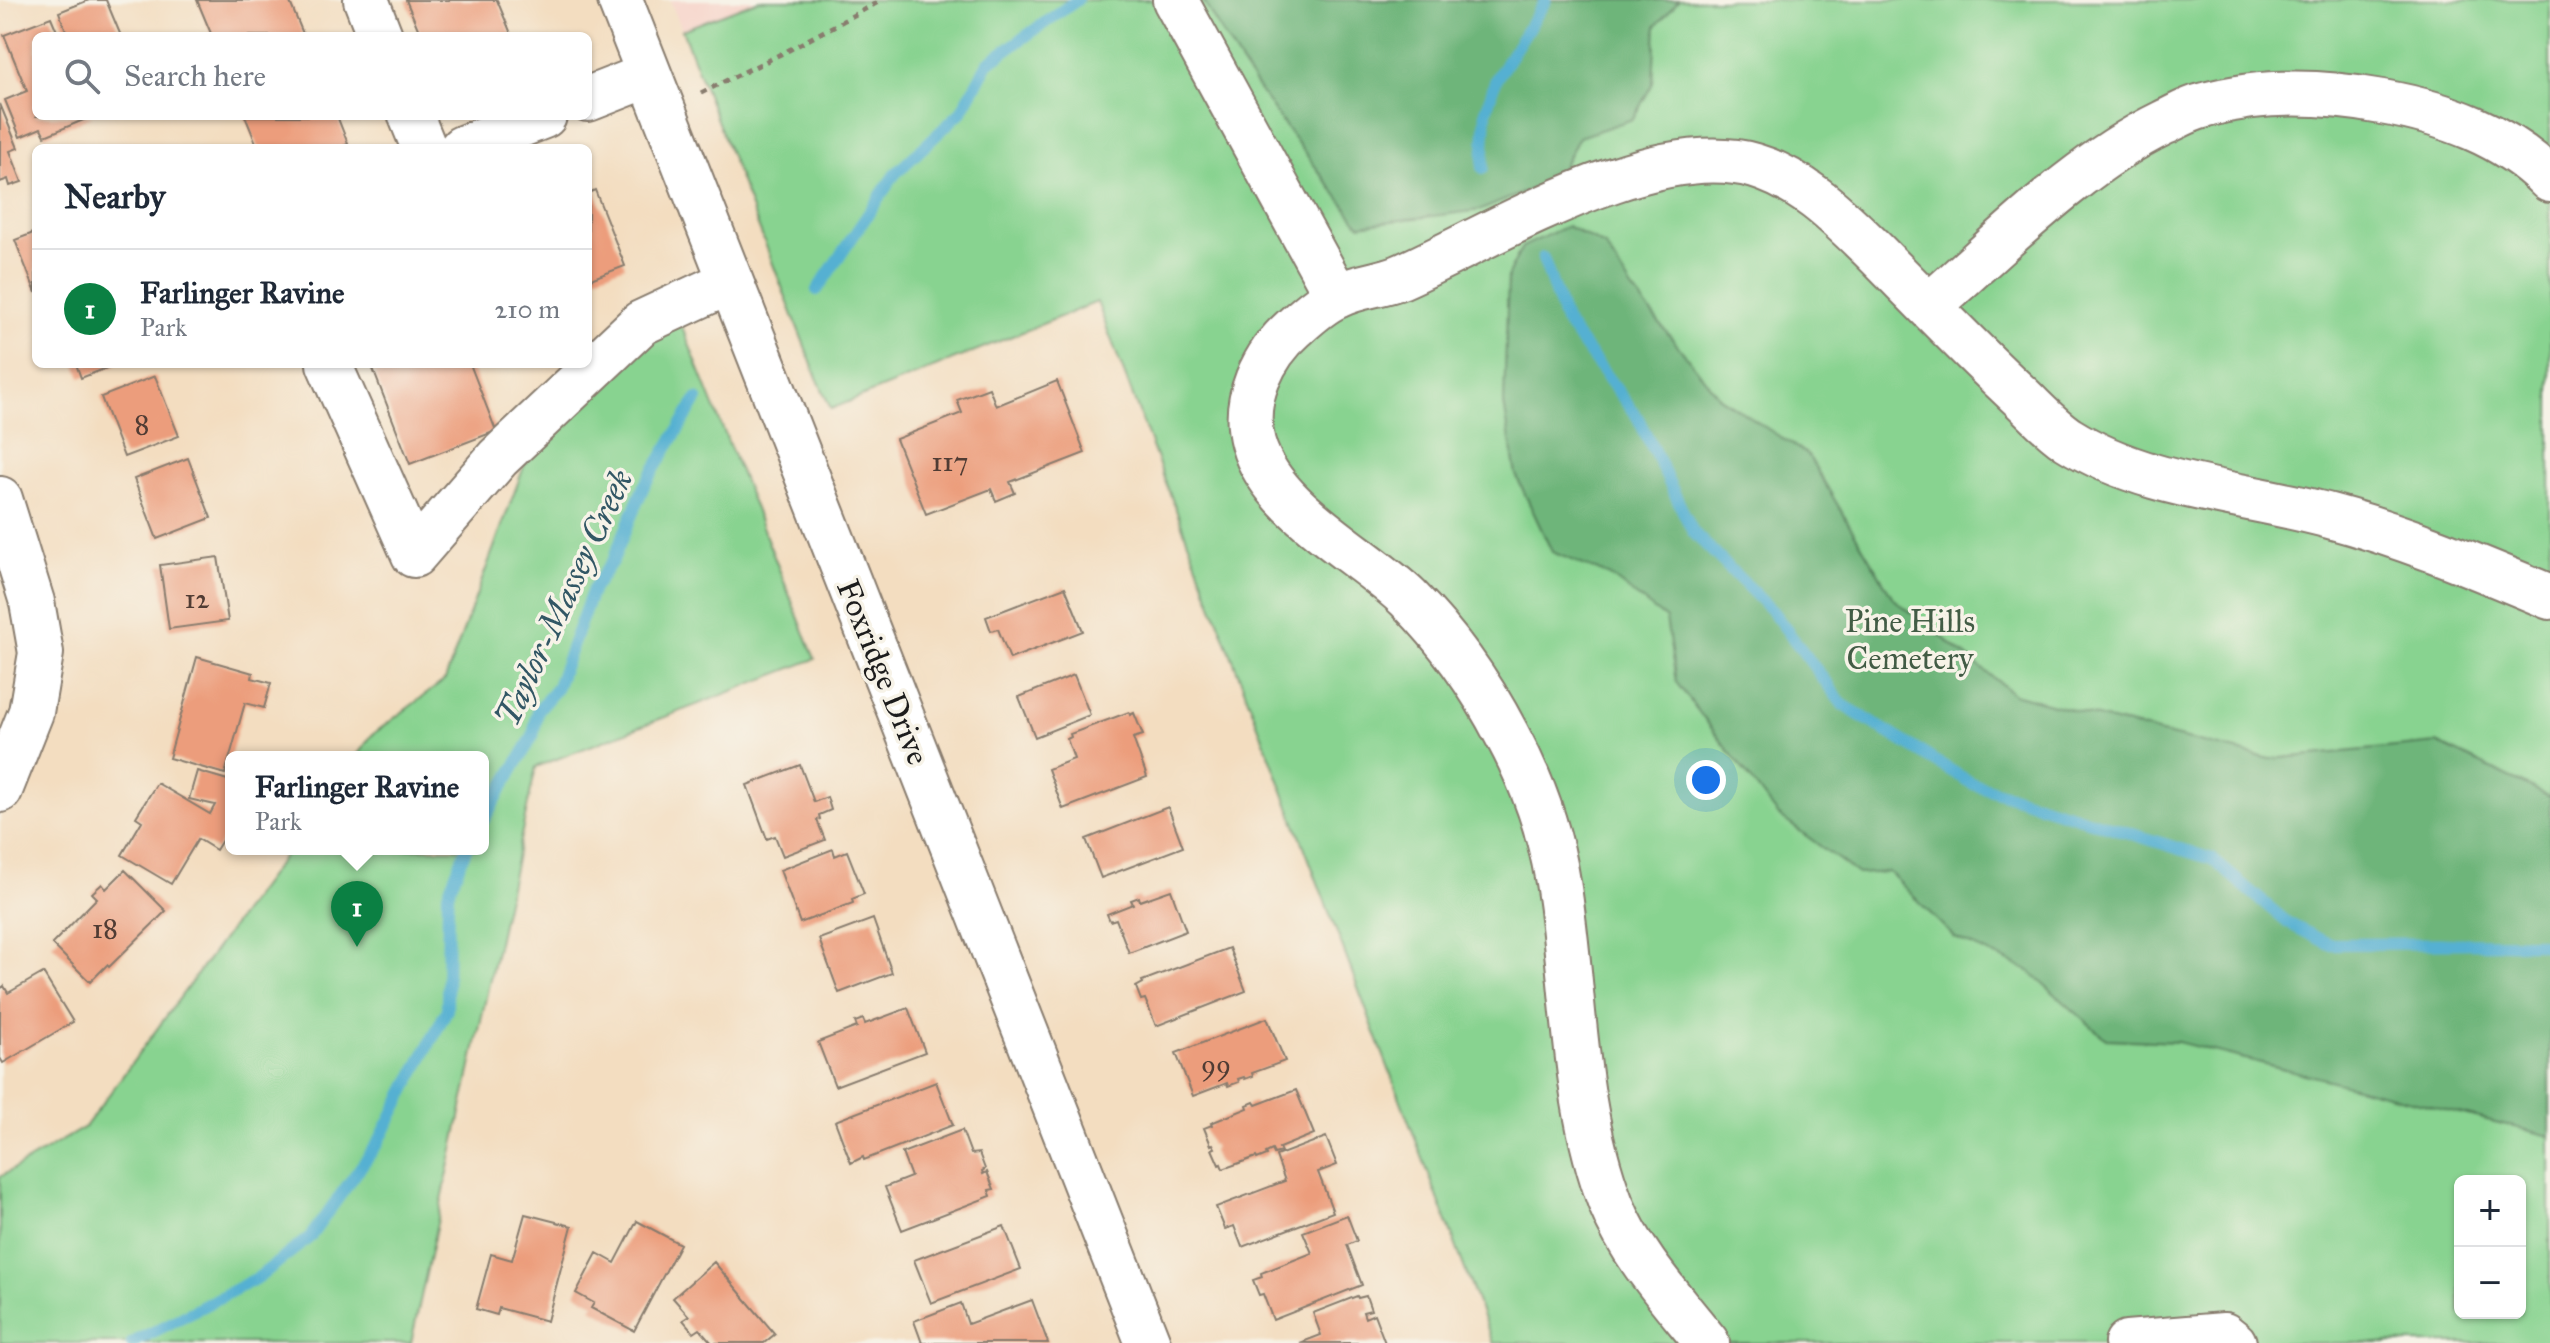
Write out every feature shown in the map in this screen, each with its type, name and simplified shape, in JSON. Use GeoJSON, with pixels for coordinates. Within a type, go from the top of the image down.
{"type":"FeatureCollection","features":[{"type":"Feature","properties":{"kind":"street"},"geometry":{"type":"LineString","coordinates":[[366,0],[378,32]]}},
{"type":"Feature","properties":{"kind":"street","name":"Foxridge Drive"},"geometry":{"type":"LineString","coordinates":[[620,0],[1148,1343]]}},
{"type":"Feature","properties":{"kind":"street"},"geometry":{"type":"LineString","coordinates":[[1184,18],[1337,296]]}},
{"type":"Feature","properties":{"kind":"street"},"geometry":{"type":"LineString","coordinates":[[592,99],[656,93]]}},
{"type":"Feature","properties":{"kind":"street"},"geometry":{"type":"LineString","coordinates":[[1929,306],[2069,184],[2138,136],[2198,106],[2239,96],[2339,94],[2425,109],[2465,124],[2505,145],[2550,180]]}},
{"type":"Feature","properties":{"kind":"street"},"geometry":{"type":"LineString","coordinates":[[413,120],[422,144]]}},
{"type":"Feature","properties":{"kind":"street"},"geometry":{"type":"LineString","coordinates":[[472,144],[534,120]]}},
{"type":"Feature","properties":{"kind":"street"},"geometry":{"type":"LineString","coordinates":[[1707,1343],[1642,1261],[1613,1209],[1595,1153],[1579,1073],[1559,884],[1538,802],[1512,744],[1490,702],[1462,660],[1407,598],[1289,501],[1267,474],[1254,448],[1249,424],[1256,382],[1268,359],[1292,328],[1337,296],[1395,279],[1507,224],[1606,183],[1646,171],[1718,160],[1753,165],[1807,191],[1839,216],[1997,375],[2064,437],[2130,471],[2332,516],[2455,558],[2550,597]]}},
{"type":"Feature","properties":{"kind":"street"},"geometry":{"type":"LineString","coordinates":[[331,368],[414,555],[498,458],[641,323],[729,282]]}},
{"type":"Feature","properties":{"kind":"street"},"geometry":{"type":"LineString","coordinates":[[0,499],[32,602],[41,653],[31,712],[0,790]]}},
{"type":"Feature","properties":{"kind":"street"},"geometry":{"type":"LineString","coordinates":[[2127,1343],[2224,1335],[2234,1343]]}},
{"type":"Feature","properties":{"kind":"path"},"geometry":{"type":"LineString","coordinates":[[656,93],[789,50],[882,0]]}},
{"type":"Feature","properties":{"kind":"shaded area"},"geometry":{"type":"Polygon","coordinates":[[[670,0],[759,0],[682,30],[670,0]]]}},
{"type":"Feature","properties":{"kind":"green space","name":"Pine Hills Cemetery"},"geometry":{"type":"Polygon","coordinates":[[[759,0],[2550,0],[2550,1343],[1493,1343],[1097,302],[831,409],[682,30],[759,0]]]}},
{"type":"Feature","properties":{"kind":"green space"},"geometry":{"type":"Polygon","coordinates":[[[1203,0],[1679,0],[1656,26],[1653,83],[1633,119],[1579,137],[1556,179],[1481,210],[1360,225],[1257,87],[1203,0]]]}},
{"type":"Feature","properties":{"kind":"green space"},"geometry":{"type":"Polygon","coordinates":[[[1567,226],[1605,246],[1632,289],[1719,397],[1808,455],[1893,598],[2014,694],[2270,759],[2437,743],[2550,797],[2550,1136],[2178,1042],[2106,1039],[2029,971],[1955,938],[1889,872],[1858,874],[1778,815],[1676,682],[1666,619],[1610,576],[1552,552],[1516,475],[1504,404],[1508,275],[1522,247],[1567,226]]]}},
{"type":"Feature","properties":{"kind":"green space"},"geometry":{"type":"Polygon","coordinates":[[[679,319],[815,659],[536,767],[411,1343],[0,1343],[0,1177],[85,1127],[285,855],[489,855],[489,751],[360,751],[372,735],[445,680],[537,431],[679,319]]]}},
{"type":"Feature","properties":{"kind":"building"},"geometry":{"type":"Polygon","coordinates":[[[89,0],[106,0],[119,32],[66,32],[59,12],[89,0]]]}},
{"type":"Feature","properties":{"kind":"building"},"geometry":{"type":"Polygon","coordinates":[[[197,0],[289,0],[302,32],[210,32],[197,0]]]}},
{"type":"Feature","properties":{"kind":"building"},"geometry":{"type":"Polygon","coordinates":[[[406,0],[497,0],[510,32],[419,32],[406,0]]]}},
{"type":"Feature","properties":{"kind":"building"},"geometry":{"type":"Polygon","coordinates":[[[51,17],[57,32],[32,32],[32,120],[83,120],[45,136],[41,128],[20,137],[5,100],[27,91],[4,35],[51,17]]]}},
{"type":"Feature","properties":{"kind":"building"},"geometry":{"type":"Polygon","coordinates":[[[0,104],[18,148],[10,151],[22,182],[10,186],[8,179],[0,182],[0,104]]]}},
{"type":"Feature","properties":{"kind":"building"},"geometry":{"type":"Polygon","coordinates":[[[247,120],[339,120],[348,144],[256,144],[247,120]]]}},
{"type":"Feature","properties":{"kind":"building"},"geometry":{"type":"Polygon","coordinates":[[[595,190],[625,266],[592,278],[592,191],[595,190]]]}},
{"type":"Feature","properties":{"kind":"building"},"geometry":{"type":"Polygon","coordinates":[[[32,234],[32,283],[15,240],[32,234]]]}},
{"type":"Feature","properties":{"kind":"building"},"geometry":{"type":"Polygon","coordinates":[[[77,368],[107,368],[81,378],[77,368]]]}},
{"type":"Feature","properties":{"kind":"building"},"geometry":{"type":"Polygon","coordinates":[[[373,368],[472,368],[496,431],[410,464],[373,368]]]}},
{"type":"Feature","properties":{"kind":"building"},"geometry":{"type":"Polygon","coordinates":[[[155,376],[179,436],[124,457],[101,397],[155,376]]]}},
{"type":"Feature","properties":{"kind":"building"},"geometry":{"type":"Polygon","coordinates":[[[1057,381],[1085,453],[1010,482],[1015,493],[996,501],[991,489],[926,514],[896,439],[962,413],[957,400],[989,388],[996,406],[1057,381]]]}},
{"type":"Feature","properties":{"kind":"building"},"geometry":{"type":"Polygon","coordinates":[[[188,458],[211,518],[157,539],[134,479],[188,458]]]}},
{"type":"Feature","properties":{"kind":"building"},"geometry":{"type":"Polygon","coordinates":[[[218,557],[228,621],[169,629],[160,565],[218,557]]]}},
{"type":"Feature","properties":{"kind":"building"},"geometry":{"type":"Polygon","coordinates":[[[1065,587],[1083,631],[1010,659],[998,629],[991,631],[986,617],[1065,587]]]}},
{"type":"Feature","properties":{"kind":"building"},"geometry":{"type":"Polygon","coordinates":[[[197,657],[253,673],[252,678],[271,683],[264,708],[245,703],[231,751],[225,751],[225,774],[169,758],[197,657]]]}},
{"type":"Feature","properties":{"kind":"building"},"geometry":{"type":"Polygon","coordinates":[[[1074,675],[1090,715],[1035,737],[1019,697],[1074,675]]]}},
{"type":"Feature","properties":{"kind":"building"},"geometry":{"type":"Polygon","coordinates":[[[1129,712],[1130,715],[1134,713],[1143,735],[1133,738],[1147,777],[1063,809],[1048,769],[1074,759],[1067,739],[1071,737],[1070,734],[1129,712]]]}},
{"type":"Feature","properties":{"kind":"building"},"geometry":{"type":"Polygon","coordinates":[[[800,765],[814,802],[827,797],[831,810],[819,815],[820,819],[817,820],[825,840],[783,856],[775,836],[767,839],[747,785],[800,765]]]}},
{"type":"Feature","properties":{"kind":"building"},"geometry":{"type":"Polygon","coordinates":[[[197,771],[225,779],[225,836],[216,850],[198,839],[171,884],[122,855],[142,821],[136,817],[157,783],[210,814],[215,805],[189,799],[197,771]]]}},
{"type":"Feature","properties":{"kind":"building"},"geometry":{"type":"Polygon","coordinates":[[[1168,807],[1183,847],[1101,878],[1086,839],[1168,807]]]}},
{"type":"Feature","properties":{"kind":"building"},"geometry":{"type":"Polygon","coordinates":[[[833,849],[835,856],[847,851],[864,894],[852,899],[853,903],[800,923],[780,870],[833,849]]]}},
{"type":"Feature","properties":{"kind":"building"},"geometry":{"type":"Polygon","coordinates":[[[125,870],[166,911],[90,982],[52,944],[97,898],[92,893],[102,884],[106,889],[125,870]]]}},
{"type":"Feature","properties":{"kind":"building"},"geometry":{"type":"Polygon","coordinates":[[[1171,890],[1186,931],[1129,953],[1116,919],[1110,921],[1107,914],[1133,904],[1131,900],[1139,897],[1140,901],[1171,890]]]}},
{"type":"Feature","properties":{"kind":"building"},"geometry":{"type":"Polygon","coordinates":[[[873,919],[892,973],[839,993],[819,939],[873,919]]]}},
{"type":"Feature","properties":{"kind":"building"},"geometry":{"type":"Polygon","coordinates":[[[1229,948],[1246,991],[1156,1026],[1145,999],[1141,1000],[1136,987],[1142,981],[1229,948]]]}},
{"type":"Feature","properties":{"kind":"building"},"geometry":{"type":"Polygon","coordinates":[[[43,973],[73,1022],[3,1063],[0,1058],[0,989],[4,986],[8,993],[43,973]]]}},
{"type":"Feature","properties":{"kind":"building"},"geometry":{"type":"Polygon","coordinates":[[[908,1008],[925,1052],[835,1086],[818,1042],[857,1027],[855,1022],[863,1019],[865,1024],[908,1008]]]}},
{"type":"Feature","properties":{"kind":"building"},"geometry":{"type":"Polygon","coordinates":[[[1267,1018],[1285,1061],[1252,1073],[1253,1076],[1238,1079],[1239,1082],[1228,1086],[1227,1083],[1193,1096],[1176,1053],[1267,1018]]]}},
{"type":"Feature","properties":{"kind":"building"},"geometry":{"type":"Polygon","coordinates":[[[936,1082],[953,1125],[851,1163],[835,1121],[936,1082]]]}},
{"type":"Feature","properties":{"kind":"building"},"geometry":{"type":"Polygon","coordinates":[[[1296,1090],[1314,1134],[1279,1148],[1281,1152],[1274,1154],[1272,1150],[1257,1159],[1223,1169],[1204,1128],[1248,1108],[1247,1105],[1254,1102],[1256,1105],[1296,1090]]]}},
{"type":"Feature","properties":{"kind":"building"},"geometry":{"type":"Polygon","coordinates":[[[962,1130],[971,1154],[979,1153],[985,1169],[983,1174],[987,1172],[994,1189],[989,1190],[991,1196],[902,1230],[885,1187],[911,1177],[902,1153],[962,1130]]]}},
{"type":"Feature","properties":{"kind":"building"},"geometry":{"type":"Polygon","coordinates":[[[1326,1137],[1337,1165],[1318,1172],[1333,1212],[1242,1247],[1234,1226],[1225,1229],[1216,1207],[1285,1181],[1276,1156],[1326,1137]]]}},
{"type":"Feature","properties":{"kind":"building"},"geometry":{"type":"Polygon","coordinates":[[[525,1214],[572,1226],[547,1321],[499,1308],[497,1315],[476,1309],[491,1254],[512,1260],[525,1214]]]}},
{"type":"Feature","properties":{"kind":"building"},"geometry":{"type":"Polygon","coordinates":[[[1347,1215],[1357,1241],[1347,1245],[1362,1285],[1273,1320],[1263,1294],[1259,1295],[1253,1280],[1262,1277],[1261,1273],[1312,1253],[1303,1232],[1347,1215]]]}},
{"type":"Feature","properties":{"kind":"building"},"geometry":{"type":"Polygon","coordinates":[[[637,1221],[680,1244],[634,1331],[591,1308],[594,1303],[576,1293],[597,1253],[615,1263],[637,1221]]]}},
{"type":"Feature","properties":{"kind":"building"},"geometry":{"type":"Polygon","coordinates":[[[1004,1226],[1021,1269],[931,1303],[914,1260],[1004,1226]]]}},
{"type":"Feature","properties":{"kind":"building"},"geometry":{"type":"Polygon","coordinates":[[[714,1262],[775,1334],[764,1343],[712,1343],[700,1329],[694,1333],[683,1320],[689,1316],[673,1298],[714,1262]]]}},
{"type":"Feature","properties":{"kind":"building"},"geometry":{"type":"Polygon","coordinates":[[[1357,1296],[1366,1296],[1371,1310],[1363,1312],[1365,1318],[1374,1314],[1385,1343],[1300,1343],[1321,1335],[1313,1313],[1357,1296]]]}},
{"type":"Feature","properties":{"kind":"building"},"geometry":{"type":"Polygon","coordinates":[[[1032,1300],[1048,1343],[922,1343],[914,1321],[961,1303],[968,1324],[1032,1300]]]}},
{"type":"Feature","properties":{"kind":"waterway","name":"Taylor-Massey Creek"},"geometry":{"type":"LineString","coordinates":[[817,290],[895,174],[961,112],[988,63],[1077,0]]}},
{"type":"Feature","properties":{"kind":"waterway"},"geometry":{"type":"LineString","coordinates":[[1483,168],[1486,111],[1496,79],[1546,0]]}},
{"type":"Feature","properties":{"kind":"waterway"},"geometry":{"type":"LineString","coordinates":[[1543,258],[1565,321],[1638,418],[1693,532],[1773,612],[1843,705],[1973,784],[2212,859],[2288,923],[2329,944],[2536,943],[2550,946]]}},
{"type":"Feature","properties":{"kind":"waterway","name":"Taylor-Massey Creek"},"geometry":{"type":"LineString","coordinates":[[489,811],[533,736],[538,710],[556,689],[593,589],[613,560],[644,486],[697,399]]}},
{"type":"Feature","properties":{"kind":"waterway","name":"Taylor-Massey Creek"},"geometry":{"type":"LineString","coordinates":[[132,1343],[259,1277],[310,1237],[378,1143],[447,1010],[448,893],[464,855]]}},
{"type":"Feature","properties":{"kind":"place","name":"Farlinger Ravine"},"geometry":{"type":"Point","coordinates":[357,947]}}]}
